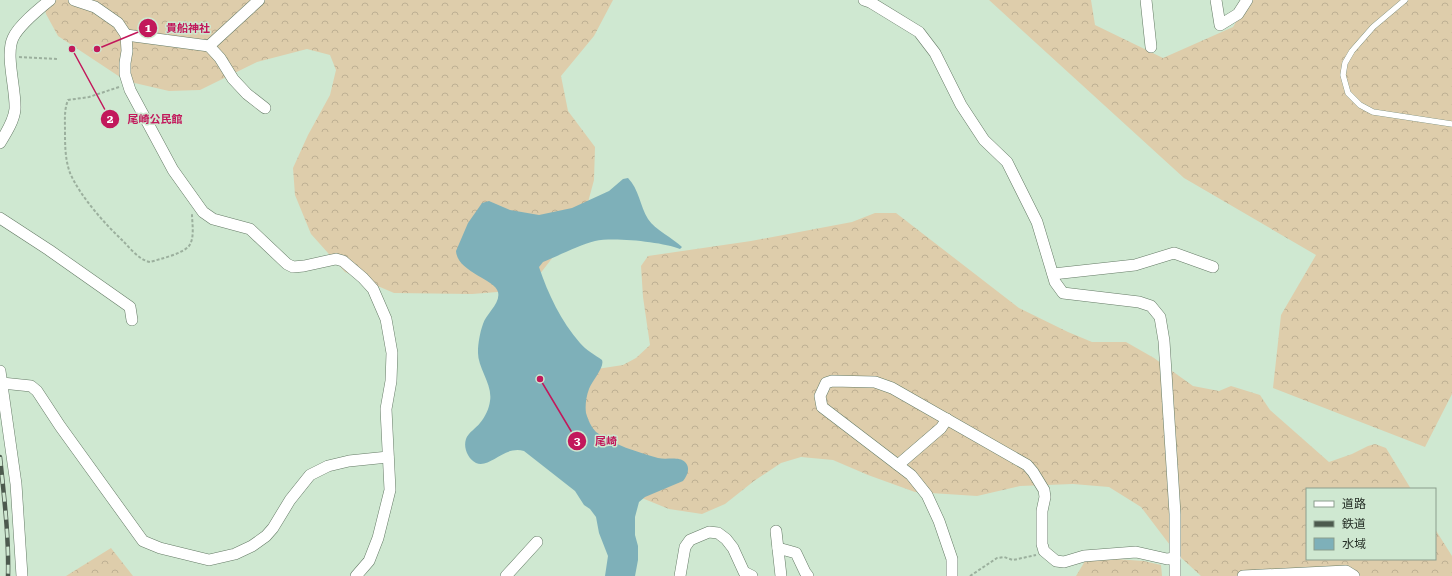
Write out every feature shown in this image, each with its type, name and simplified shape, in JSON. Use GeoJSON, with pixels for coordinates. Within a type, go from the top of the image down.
{"type":"FeatureCollection","features":[{"type":"Feature","properties":{"kind":"street"},"geometry":{"type":"LineString","coordinates":[[0,143],[8,130],[15,111],[10,57],[13,38],[19,29],[50,0]]}},
{"type":"Feature","properties":{"kind":"street"},"geometry":{"type":"LineString","coordinates":[[74,0],[95,7],[118,23],[126,35],[127,51],[125,68],[128,84],[137,105],[173,170],[203,212],[213,219],[250,229],[287,264],[293,266],[304,266],[336,259],[343,261],[363,278],[373,289],[386,319],[392,354],[391,381],[386,409],[390,490],[378,538],[369,561],[356,576]]}},
{"type":"Feature","properties":{"kind":"street"},"geometry":{"type":"LineString","coordinates":[[210,46],[258,0]]}},
{"type":"Feature","properties":{"kind":"street"},"geometry":{"type":"LineString","coordinates":[[864,0],[870,2],[919,32],[935,53],[961,104],[976,128],[984,140],[1007,162],[1037,222],[1055,282],[1063,293],[1139,302],[1151,306],[1160,317],[1164,341],[1175,514],[1175,576]]}},
{"type":"Feature","properties":{"kind":"street"},"geometry":{"type":"LineString","coordinates":[[1146,0],[1151,47]]}},
{"type":"Feature","properties":{"kind":"street"},"geometry":{"type":"LineString","coordinates":[[1216,0],[1220,25],[1238,14],[1247,0]]}},
{"type":"Feature","properties":{"kind":"street"},"geometry":{"type":"LineString","coordinates":[[126,35],[210,46],[220,58],[233,79],[247,94],[265,108]]}},
{"type":"Feature","properties":{"kind":"street"},"geometry":{"type":"LineString","coordinates":[[0,218],[49,250],[130,307],[132,320]]}},
{"type":"Feature","properties":{"kind":"street"},"geometry":{"type":"LineString","coordinates":[[1053,274],[1135,265],[1174,253],[1212,267]]}},
{"type":"Feature","properties":{"kind":"street"},"geometry":{"type":"LineString","coordinates":[[0,371],[16,484],[22,576]]}},
{"type":"Feature","properties":{"kind":"street"},"geometry":{"type":"LineString","coordinates":[[952,576],[952,559],[939,521],[927,494],[911,475],[838,421],[822,407],[820,396],[826,383],[832,381],[875,382],[892,388],[1027,465],[1044,490],[1045,497],[1041,523],[1042,544],[1044,550],[1056,561],[1064,562],[1084,556],[1136,552],[1167,559],[1175,558]]}},
{"type":"Feature","properties":{"kind":"street"},"geometry":{"type":"LineString","coordinates":[[2,383],[31,386],[37,391],[60,426],[143,541],[160,548],[209,560],[235,554],[252,546],[266,536],[273,528],[290,500],[310,475],[328,466],[349,461],[388,458]]}},
{"type":"Feature","properties":{"kind":"street"},"geometry":{"type":"LineString","coordinates":[[898,466],[941,428],[947,420]]}},
{"type":"Feature","properties":{"kind":"street"},"geometry":{"type":"LineString","coordinates":[[776,531],[781,576]]}},
{"type":"Feature","properties":{"kind":"street"},"geometry":{"type":"LineString","coordinates":[[680,576],[685,547],[690,540],[709,532],[718,533],[726,539],[733,548],[744,572],[752,576]]}},
{"type":"Feature","properties":{"kind":"street"},"geometry":{"type":"LineString","coordinates":[[506,576],[537,542]]}},
{"type":"Feature","properties":{"kind":"street"},"geometry":{"type":"LineString","coordinates":[[778,548],[796,553],[808,576]]}},
{"type":"Feature","properties":{"kind":"street"},"geometry":{"type":"LineString","coordinates":[[1243,576],[1346,571],[1354,576]]}},
{"type":"Feature","properties":{"kind":"lane"},"geometry":{"type":"LineString","coordinates":[[1405,0],[1373,27],[1352,51],[1345,63],[1343,76],[1348,93],[1360,105],[1373,112],[1452,124]]}},
{"type":"Feature","properties":{"kind":"path"},"geometry":{"type":"LineString","coordinates":[[10,57],[58,59]]}},
{"type":"Feature","properties":{"kind":"path"},"geometry":{"type":"LineString","coordinates":[[128,84],[89,97],[68,100],[65,107],[65,148],[70,172],[91,207],[136,255],[146,262],[182,251],[189,246],[193,232],[192,213]]}},
{"type":"Feature","properties":{"kind":"path"},"geometry":{"type":"LineString","coordinates":[[970,576],[997,558],[1004,557],[1013,560],[1033,556],[1044,550]]}},
{"type":"Feature","properties":{"kind":"green space"},"geometry":{"type":"Polygon","coordinates":[[[43,0],[613,0],[594,36],[561,76],[568,111],[595,147],[594,180],[584,217],[536,279],[511,291],[472,294],[394,293],[345,272],[311,234],[295,195],[293,168],[308,135],[330,95],[336,70],[330,55],[307,49],[257,62],[200,90],[169,91],[126,81],[58,36],[46,14],[43,0]]]}},
{"type":"Feature","properties":{"kind":"green space"},"geometry":{"type":"Polygon","coordinates":[[[989,0],[1091,0],[1095,25],[1163,58],[1233,27],[1249,0],[1452,0],[1452,394],[1425,447],[1273,388],[1281,315],[1316,255],[1184,178],[989,0]]]}},
{"type":"Feature","properties":{"kind":"green space"},"geometry":{"type":"Polygon","coordinates":[[[875,213],[896,213],[1019,308],[1092,342],[1126,342],[1154,358],[1193,386],[1219,391],[1231,386],[1260,395],[1270,410],[1329,462],[1375,444],[1386,448],[1410,488],[1306,488],[1306,560],[1436,560],[1436,531],[1452,556],[1452,576],[1201,576],[1176,553],[1141,507],[1109,487],[1073,484],[1020,486],[977,496],[915,492],[868,475],[833,460],[801,457],[781,463],[754,481],[725,504],[702,514],[669,509],[627,492],[550,386],[571,373],[623,365],[636,358],[650,345],[643,297],[641,266],[648,256],[751,241],[852,222],[875,213]]]}},
{"type":"Feature","properties":{"kind":"green space"},"geometry":{"type":"Polygon","coordinates":[[[111,548],[133,576],[66,576],[111,548]]]}},
{"type":"Feature","properties":{"kind":"green space"},"geometry":{"type":"Polygon","coordinates":[[[1101,558],[1144,561],[1161,565],[1162,576],[1076,576],[1085,561],[1101,558]]]}},
{"type":"Feature","properties":{"kind":"water"},"geometry":{"type":"Polygon","coordinates":[[[628,178],[635,187],[648,219],[655,227],[682,247],[680,249],[662,244],[638,241],[595,241],[543,262],[539,267],[551,297],[573,335],[582,346],[602,360],[602,366],[589,389],[586,401],[586,413],[593,428],[603,437],[634,451],[658,458],[680,459],[687,464],[688,467],[687,474],[683,481],[645,497],[639,502],[635,517],[635,535],[638,546],[638,560],[635,576],[605,576],[608,556],[599,533],[596,517],[590,509],[584,505],[575,491],[524,451],[510,451],[487,463],[481,464],[473,461],[467,453],[465,446],[466,439],[482,421],[489,404],[489,388],[478,357],[478,348],[483,324],[497,300],[498,292],[490,283],[469,270],[458,258],[456,251],[468,223],[482,203],[489,201],[510,210],[539,215],[572,208],[609,191],[623,179],[628,178]]]}},
{"type":"Feature","properties":{"kind":"railway"},"geometry":{"type":"LineString","coordinates":[[0,457],[5,501],[8,576]]}},
{"type":"Feature","properties":{"kind":"place","name":"尾崎公民館"},"geometry":{"type":"Point","coordinates":[72,49]}},
{"type":"Feature","properties":{"kind":"place","name":"貴船神社"},"geometry":{"type":"Point","coordinates":[97,49]}},
{"type":"Feature","properties":{"kind":"place","name":"尾崎"},"geometry":{"type":"Point","coordinates":[540,379]}}]}
